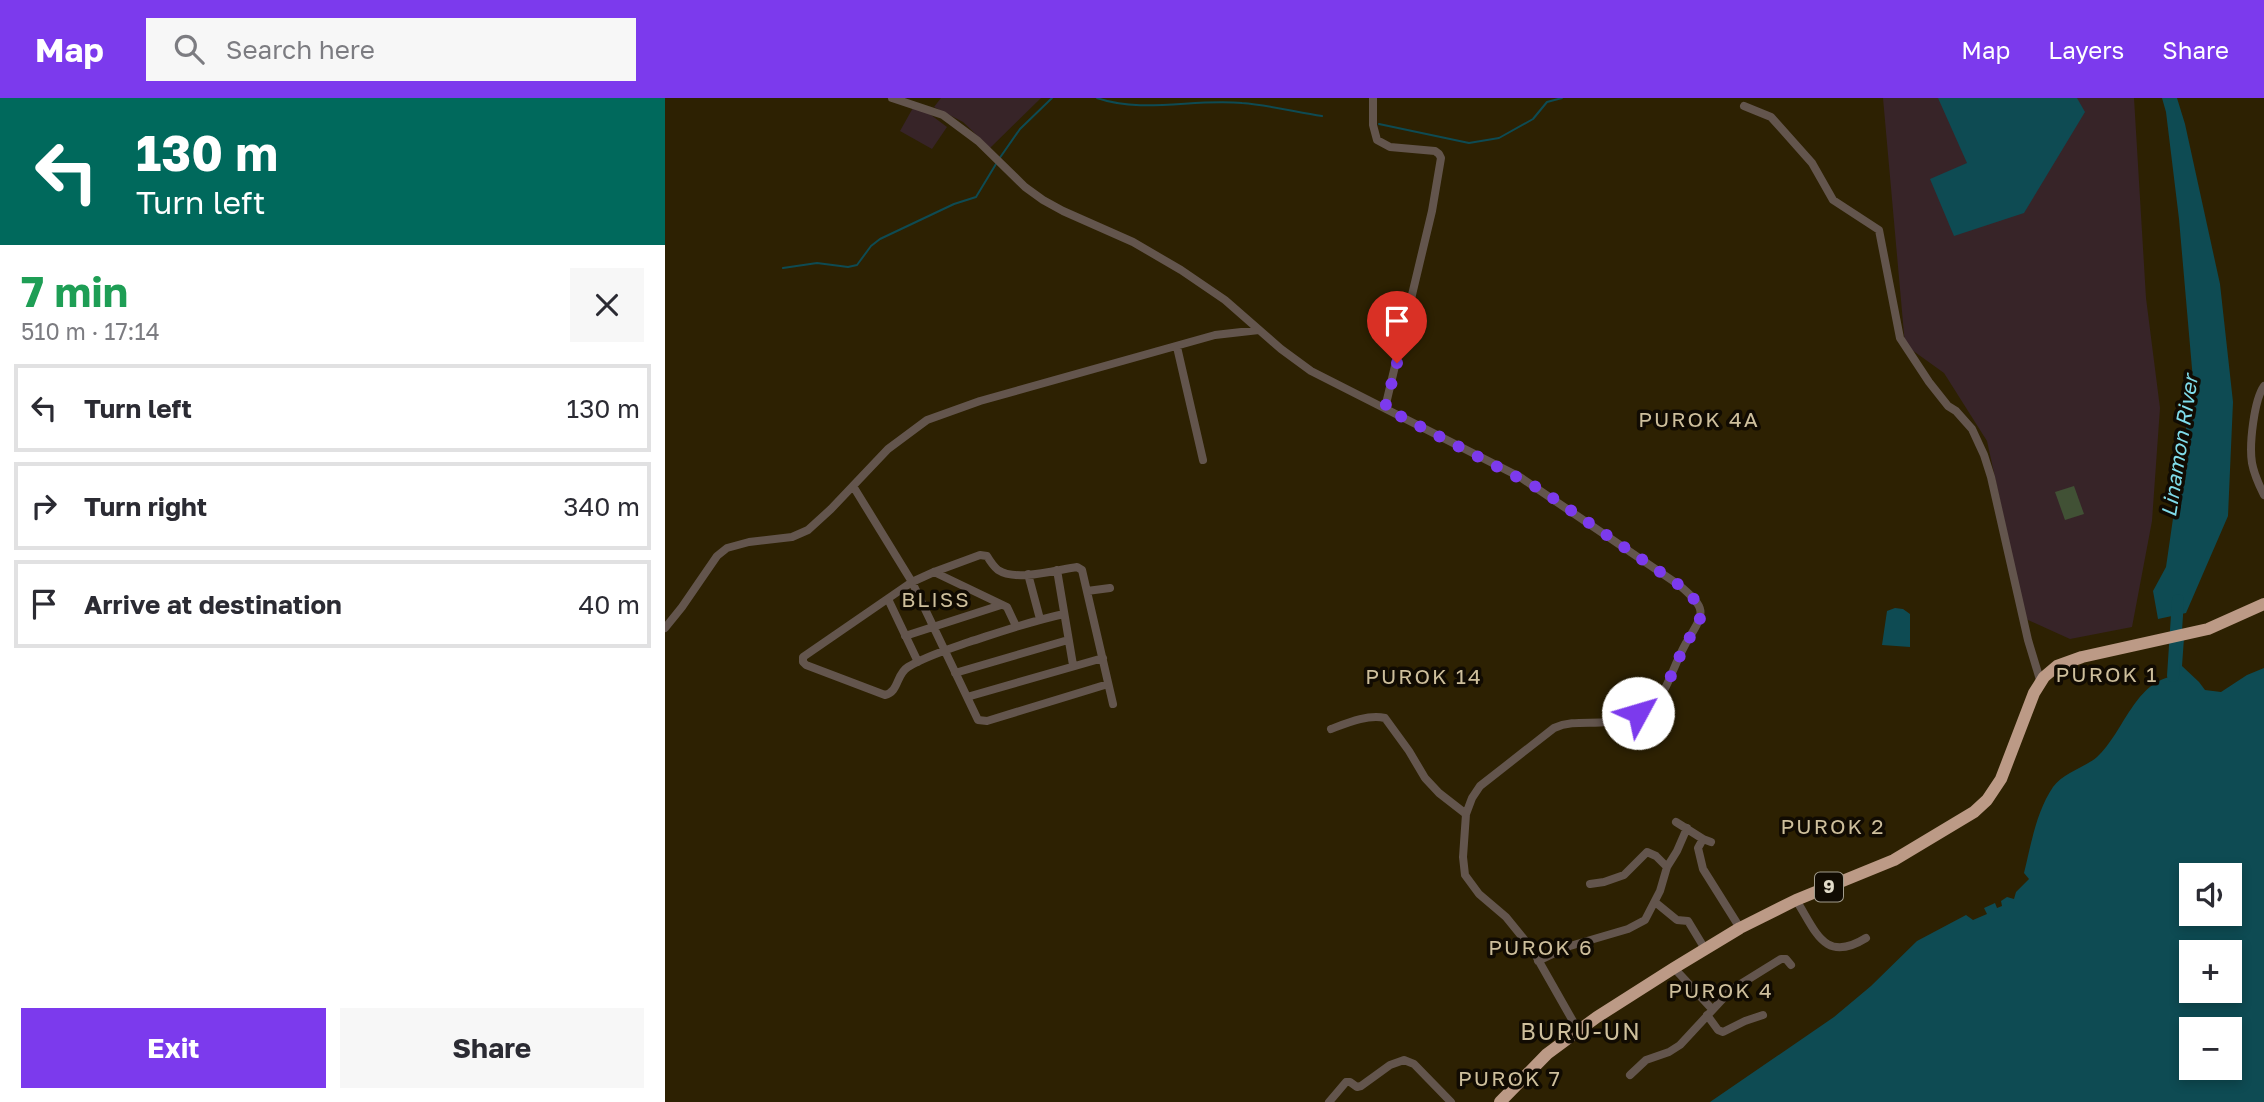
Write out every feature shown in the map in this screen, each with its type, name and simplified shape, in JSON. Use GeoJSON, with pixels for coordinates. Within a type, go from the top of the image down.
{"type":"FeatureCollection","features":[{"type":"Feature","properties":{"kind":"highway","name":"9"},"geometry":{"type":"LineString","coordinates":[[1500,1102],[1547,1054],[1578,1030],[1705,949],[1796,900],[1894,860],[1974,813],[2001,779],[2017,733],[2041,683],[2050,671],[2067,662],[2208,629],[2264,604]]}},
{"type":"Feature","properties":{"kind":"street"},"geometry":{"type":"LineString","coordinates":[[892,98],[943,115],[978,141],[1025,187],[1063,211],[1133,242],[1201,282],[1281,349],[1327,381],[1385,408],[1540,489],[1679,585],[1696,601],[1701,615],[1699,625],[1683,649],[1665,691],[1653,706],[1619,719],[1569,723],[1554,728],[1481,786],[1472,798],[1466,814],[1463,857],[1465,875],[1474,889],[1506,917],[1538,961],[1578,1030]]}},
{"type":"Feature","properties":{"kind":"street"},"geometry":{"type":"LineString","coordinates":[[1373,98],[1373,125],[1379,142],[1389,147],[1435,151],[1441,158],[1432,211],[1385,408]]}},
{"type":"Feature","properties":{"kind":"street"},"geometry":{"type":"LineString","coordinates":[[1744,106],[1771,117],[1812,163],[1833,200],[1879,230],[1900,338],[1929,382],[1948,406],[1957,411],[1972,429],[1984,455],[2028,640],[2041,683]]}},
{"type":"Feature","properties":{"kind":"street"},"geometry":{"type":"LineString","coordinates":[[665,628],[717,556],[727,548],[749,542],[792,537],[808,530],[888,449],[927,420],[980,401],[1215,335],[1259,330]]}},
{"type":"Feature","properties":{"kind":"street"},"geometry":{"type":"LineString","coordinates":[[1177,347],[1203,460]]}},
{"type":"Feature","properties":{"kind":"street"},"geometry":{"type":"LineString","coordinates":[[2264,386],[2257,401],[2251,456],[2264,495]]}},
{"type":"Feature","properties":{"kind":"street"},"geometry":{"type":"LineString","coordinates":[[853,486],[912,582],[978,720],[987,721],[1108,684]]}},
{"type":"Feature","properties":{"kind":"street"},"geometry":{"type":"LineString","coordinates":[[1064,614],[1016,626],[918,662],[906,668],[893,691],[885,695],[804,664],[803,657],[912,582],[984,554],[998,570],[1006,574],[1080,568],[1112,704]]}},
{"type":"Feature","properties":{"kind":"street"},"geometry":{"type":"LineString","coordinates":[[1057,570],[1073,665]]}},
{"type":"Feature","properties":{"kind":"street"},"geometry":{"type":"LineString","coordinates":[[934,572],[1009,609],[1016,626]]}},
{"type":"Feature","properties":{"kind":"street"},"geometry":{"type":"LineString","coordinates":[[1028,574],[1040,619]]}},
{"type":"Feature","properties":{"kind":"street"},"geometry":{"type":"LineString","coordinates":[[1087,591],[1110,588]]}},
{"type":"Feature","properties":{"kind":"street"},"geometry":{"type":"LineString","coordinates":[[888,599],[918,662]]}},
{"type":"Feature","properties":{"kind":"street"},"geometry":{"type":"LineString","coordinates":[[905,636],[1001,605]]}},
{"type":"Feature","properties":{"kind":"street"},"geometry":{"type":"LineString","coordinates":[[955,673],[1068,640]]}},
{"type":"Feature","properties":{"kind":"street"},"geometry":{"type":"LineString","coordinates":[[967,697],[1103,658]]}},
{"type":"Feature","properties":{"kind":"street"},"geometry":{"type":"LineString","coordinates":[[1331,729],[1361,719],[1380,716],[1385,718],[1425,778],[1448,802],[1466,814]]}},
{"type":"Feature","properties":{"kind":"street"},"geometry":{"type":"LineString","coordinates":[[1676,822],[1707,840],[1697,851],[1701,863],[1740,928]]}},
{"type":"Feature","properties":{"kind":"street"},"geometry":{"type":"LineString","coordinates":[[1538,961],[1570,946],[1637,926],[1645,920],[1687,828]]}},
{"type":"Feature","properties":{"kind":"street"},"geometry":{"type":"LineString","coordinates":[[1590,884],[1624,875],[1647,852],[1652,853],[1667,867]]}},
{"type":"Feature","properties":{"kind":"street"},"geometry":{"type":"LineString","coordinates":[[1796,900],[1819,937],[1832,947],[1848,948],[1865,938]]}},
{"type":"Feature","properties":{"kind":"street"},"geometry":{"type":"LineString","coordinates":[[1655,902],[1677,920],[1688,921],[1705,949]]}},
{"type":"Feature","properties":{"kind":"street"},"geometry":{"type":"LineString","coordinates":[[1630,1074],[1646,1060],[1680,1045],[1731,990],[1773,963],[1783,959],[1791,965]]}},
{"type":"Feature","properties":{"kind":"street"},"geometry":{"type":"LineString","coordinates":[[1674,968],[1709,1012],[1718,1030],[1723,1032],[1763,1015]]}},
{"type":"Feature","properties":{"kind":"street"},"geometry":{"type":"LineString","coordinates":[[1329,1102],[1346,1082],[1361,1086],[1390,1065],[1407,1060],[1451,1102]]}},
{"type":"Feature","properties":{"kind":"shaded area"},"geometry":{"type":"Polygon","coordinates":[[[941,98],[1041,98],[990,148],[963,122],[934,107],[941,98]]]}},
{"type":"Feature","properties":{"kind":"shaded area"},"geometry":{"type":"Polygon","coordinates":[[[1883,98],[2134,98],[2146,298],[2160,408],[2152,521],[2132,627],[2070,639],[2026,619],[1987,441],[1944,373],[1905,345],[1883,98]]]}},
{"type":"Feature","properties":{"kind":"shaded area"},"geometry":{"type":"Polygon","coordinates":[[[914,106],[947,127],[932,149],[900,131],[914,106]]]}},
{"type":"Feature","properties":{"kind":"green space"},"geometry":{"type":"Polygon","coordinates":[[[2074,486],[2084,514],[2065,520],[2055,492],[2074,486]]]}},
{"type":"Feature","properties":{"kind":"water"},"geometry":{"type":"Polygon","coordinates":[[[1938,98],[2077,98],[2085,112],[2024,213],[1954,236],[1930,179],[1967,163],[1938,98]]]}},
{"type":"Feature","properties":{"kind":"water"},"geometry":{"type":"Polygon","coordinates":[[[2162,98],[2177,98],[2185,124],[2220,284],[2233,402],[2228,516],[2186,613],[2158,619],[2153,591],[2166,567],[2193,380],[2179,219],[2162,98]]]}},
{"type":"Feature","properties":{"kind":"water"},"geometry":{"type":"Polygon","coordinates":[[[1895,608],[1910,614],[1910,647],[1882,645],[1887,611],[1895,608]]]}},
{"type":"Feature","properties":{"kind":"water"},"geometry":{"type":"Polygon","coordinates":[[[2184,638],[2182,666],[2205,690],[2221,692],[2247,675],[2264,668],[2264,1102],[1710,1102],[1834,1017],[1871,986],[1917,941],[1966,915],[1973,920],[1987,914],[1984,908],[1995,903],[1997,908],[2002,906],[2001,901],[2007,897],[2014,899],[2016,892],[2029,879],[2024,873],[2032,840],[2042,807],[2053,787],[2062,778],[2097,757],[2140,697],[2163,679],[2177,676],[2169,672],[2170,641],[2184,638]]]}},
{"type":"Feature","properties":{"kind":"waterway"},"geometry":{"type":"LineString","coordinates":[[999,159],[1020,129],[1052,98]]}},
{"type":"Feature","properties":{"kind":"waterway"},"geometry":{"type":"LineString","coordinates":[[1097,98],[1132,105],[1242,103],[1322,116]]}},
{"type":"Feature","properties":{"kind":"waterway"},"geometry":{"type":"LineString","coordinates":[[1379,124],[1469,143],[1499,138],[1533,119],[1547,102],[1562,98]]}},
{"type":"Feature","properties":{"kind":"waterway"},"geometry":{"type":"LineString","coordinates":[[783,268],[817,263],[848,267],[857,265],[871,246],[880,239],[954,204],[976,197],[996,164]]}},
{"type":"Feature","properties":{"kind":"waterway","name":"Linamon River"},"geometry":{"type":"LineString","coordinates":[[2173,676],[2178,600]]}},
{"type":"Feature","properties":{"kind":"district","name":"PUROK 4A"},"geometry":{"type":"Point","coordinates":[1699,420]}},
{"type":"Feature","properties":{"kind":"district","name":"BLISS"},"geometry":{"type":"Point","coordinates":[936,600]}},
{"type":"Feature","properties":{"kind":"district","name":"PUROK 1"},"geometry":{"type":"Point","coordinates":[2107,675]}},
{"type":"Feature","properties":{"kind":"district","name":"PUROK 14"},"geometry":{"type":"Point","coordinates":[1424,677]}},
{"type":"Feature","properties":{"kind":"district","name":"PUROK 2"},"geometry":{"type":"Point","coordinates":[1833,827]}},
{"type":"Feature","properties":{"kind":"district","name":"PUROK 6"},"geometry":{"type":"Point","coordinates":[1541,948]}},
{"type":"Feature","properties":{"kind":"district","name":"PUROK 4"},"geometry":{"type":"Point","coordinates":[1721,991]}},
{"type":"Feature","properties":{"kind":"district","name":"BURU-UN"},"geometry":{"type":"Point","coordinates":[1581,1032]}},
{"type":"Feature","properties":{"kind":"district","name":"PUROK 7"},"geometry":{"type":"Point","coordinates":[1510,1079]}},
{"type":"Feature","properties":{"kind":"route"},"geometry":{"type":"LineString","coordinates":[[1397,363],[1385,408],[1540,489],[1679,585],[1696,601],[1701,615],[1699,625],[1683,649],[1673,676],[1653,706],[1638,713]]}}]}
